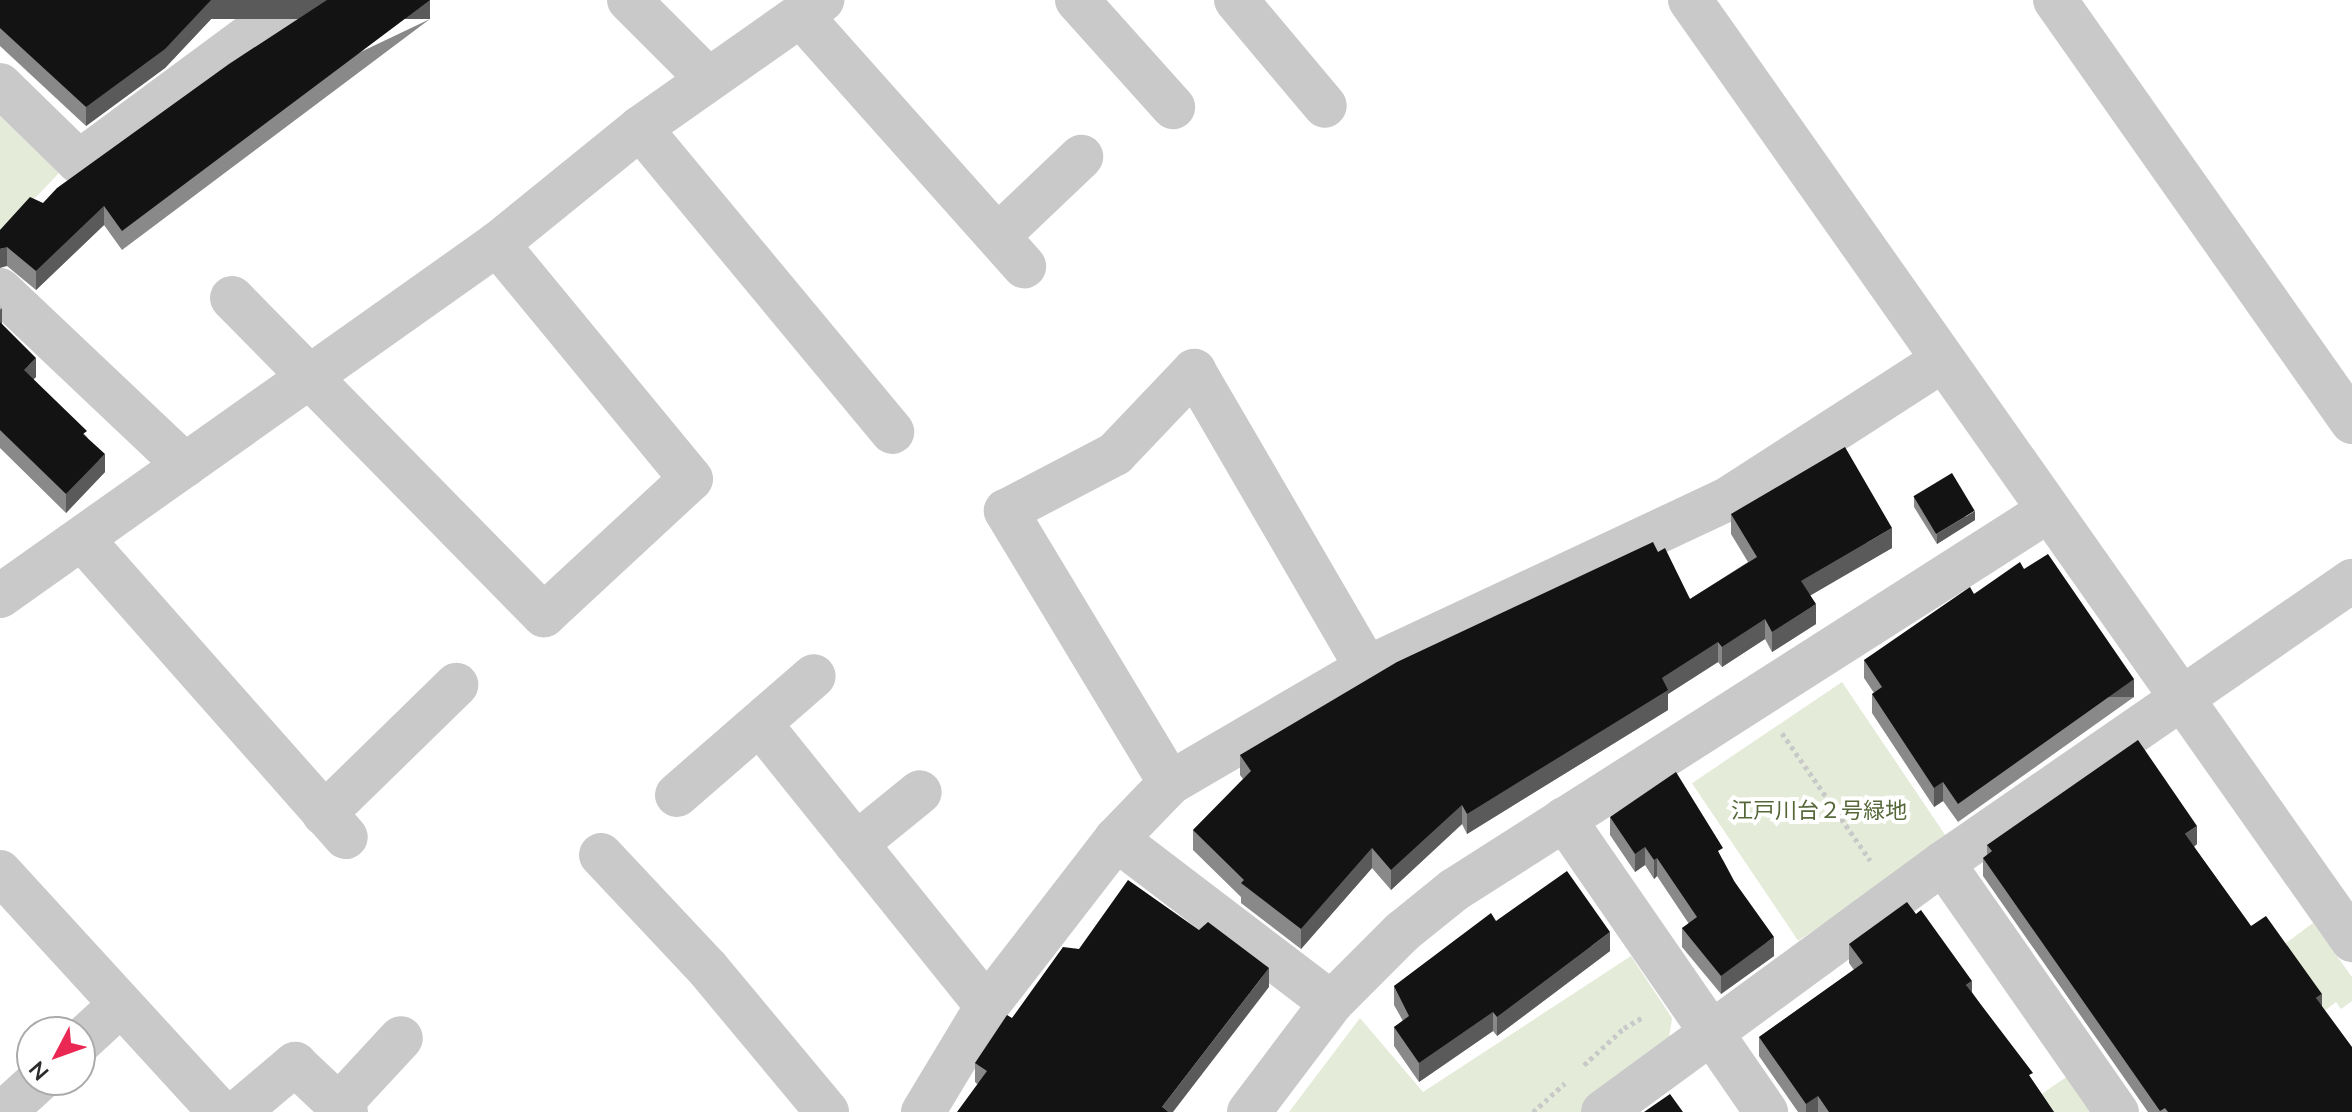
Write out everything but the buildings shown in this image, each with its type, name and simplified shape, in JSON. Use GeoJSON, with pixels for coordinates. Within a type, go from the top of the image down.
{"type":"FeatureCollection","features":[{"type":"Feature","properties":{"kind":"street"},"geometry":{"type":"LineString","coordinates":[[629,0],[707,78]]}},
{"type":"Feature","properties":{"kind":"street"},"geometry":{"type":"LineString","coordinates":[[1077,0],[1173,107]]}},
{"type":"Feature","properties":{"kind":"street"},"geometry":{"type":"LineString","coordinates":[[1236,0],[1325,106]]}},
{"type":"Feature","properties":{"kind":"street"},"geometry":{"type":"LineString","coordinates":[[1690,0],[2352,940]]}},
{"type":"Feature","properties":{"kind":"street"},"geometry":{"type":"LineString","coordinates":[[2055,0],[2352,422]]}},
{"type":"Feature","properties":{"kind":"street"},"geometry":{"type":"LineString","coordinates":[[0,85],[79,162],[282,4]]}},
{"type":"Feature","properties":{"kind":"street"},"geometry":{"type":"LineString","coordinates":[[0,596],[497,244],[640,128],[707,78],[812,8],[1011,251],[1081,157]]}},
{"type":"Feature","properties":{"kind":"street"},"geometry":{"type":"LineString","coordinates":[[640,128],[892,432]]}},
{"type":"Feature","properties":{"kind":"street"},"geometry":{"type":"LineString","coordinates":[[232,298],[544,615],[691,479],[497,244]]}},
{"type":"Feature","properties":{"kind":"street"},"geometry":{"type":"LineString","coordinates":[[0,290],[185,465]]}},
{"type":"Feature","properties":{"kind":"street"},"geometry":{"type":"LineString","coordinates":[[923,1112],[987,1006],[1116,839],[1170,783],[1367,668],[1726,500],[1942,361]]}},
{"type":"Feature","properties":{"kind":"street"},"geometry":{"type":"LineString","coordinates":[[1170,783],[1006,511],[1115,454],[1194,371],[1367,668]]}},
{"type":"Feature","properties":{"kind":"street"},"geometry":{"type":"LineString","coordinates":[[1249,1112],[1331,1003],[1402,932],[1454,890],[2048,511]]}},
{"type":"Feature","properties":{"kind":"street"},"geometry":{"type":"LineString","coordinates":[[82,539],[335,825],[456,685]]}},
{"type":"Feature","properties":{"kind":"street"},"geometry":{"type":"LineString","coordinates":[[1603,1112],[1709,1031],[1943,863],[2352,581]]}},
{"type":"Feature","properties":{"kind":"street"},"geometry":{"type":"LineString","coordinates":[[677,795],[814,676]]}},
{"type":"Feature","properties":{"kind":"street"},"geometry":{"type":"LineString","coordinates":[[760,724],[987,1006]]}},
{"type":"Feature","properties":{"kind":"street"},"geometry":{"type":"LineString","coordinates":[[856,844],[920,792]]}},
{"type":"Feature","properties":{"kind":"street"},"geometry":{"type":"LineString","coordinates":[[1564,819],[1766,1112]]}},
{"type":"Feature","properties":{"kind":"street"},"geometry":{"type":"LineString","coordinates":[[1116,839],[1331,1003]]}},
{"type":"Feature","properties":{"kind":"street"},"geometry":{"type":"LineString","coordinates":[[601,855],[708,969],[827,1112]]}},
{"type":"Feature","properties":{"kind":"street"},"geometry":{"type":"LineString","coordinates":[[1943,863],[2117,1112]]}},
{"type":"Feature","properties":{"kind":"street"},"geometry":{"type":"LineString","coordinates":[[0,872],[119,1006],[220,1112]]}},
{"type":"Feature","properties":{"kind":"street"},"geometry":{"type":"LineString","coordinates":[[96,1027],[119,1006]]}},
{"type":"Feature","properties":{"kind":"street"},"geometry":{"type":"LineString","coordinates":[[238,1112],[295,1064],[342,1109],[401,1038]]}},
{"type":"Feature","properties":{"kind":"street"},"geometry":{"type":"LineString","coordinates":[[4,1112],[22,1096]]}},
{"type":"Feature","properties":{"kind":"path"},"geometry":{"type":"LineString","coordinates":[[1772,719],[1896,897]]}},
{"type":"Feature","properties":{"kind":"green space"},"geometry":{"type":"Polygon","coordinates":[[[0,116],[59,173],[0,235],[0,116]]]}},
{"type":"Feature","properties":{"kind":"green space","name":"江戸川台２号緑地"},"geometry":{"type":"Polygon","coordinates":[[[1842,682],[1948,840],[1798,941],[1692,783],[1842,682]]]}},
{"type":"Feature","properties":{"kind":"green space"},"geometry":{"type":"Polygon","coordinates":[[[2313,923],[2352,977],[2352,1001],[2341,1009],[2336,1002],[2322,1013],[2282,946],[2313,923]]]}},
{"type":"Feature","properties":{"kind":"green space"},"geometry":{"type":"Polygon","coordinates":[[[1631,956],[1672,1018],[1668,1046],[1583,1112],[1289,1112],[1360,1018],[1423,1092],[1631,956]]]}},
{"type":"Feature","properties":{"kind":"green space"},"geometry":{"type":"Polygon","coordinates":[[[2072,1073],[2100,1112],[2031,1112],[2026,1105],[2072,1073]]]}}]}
